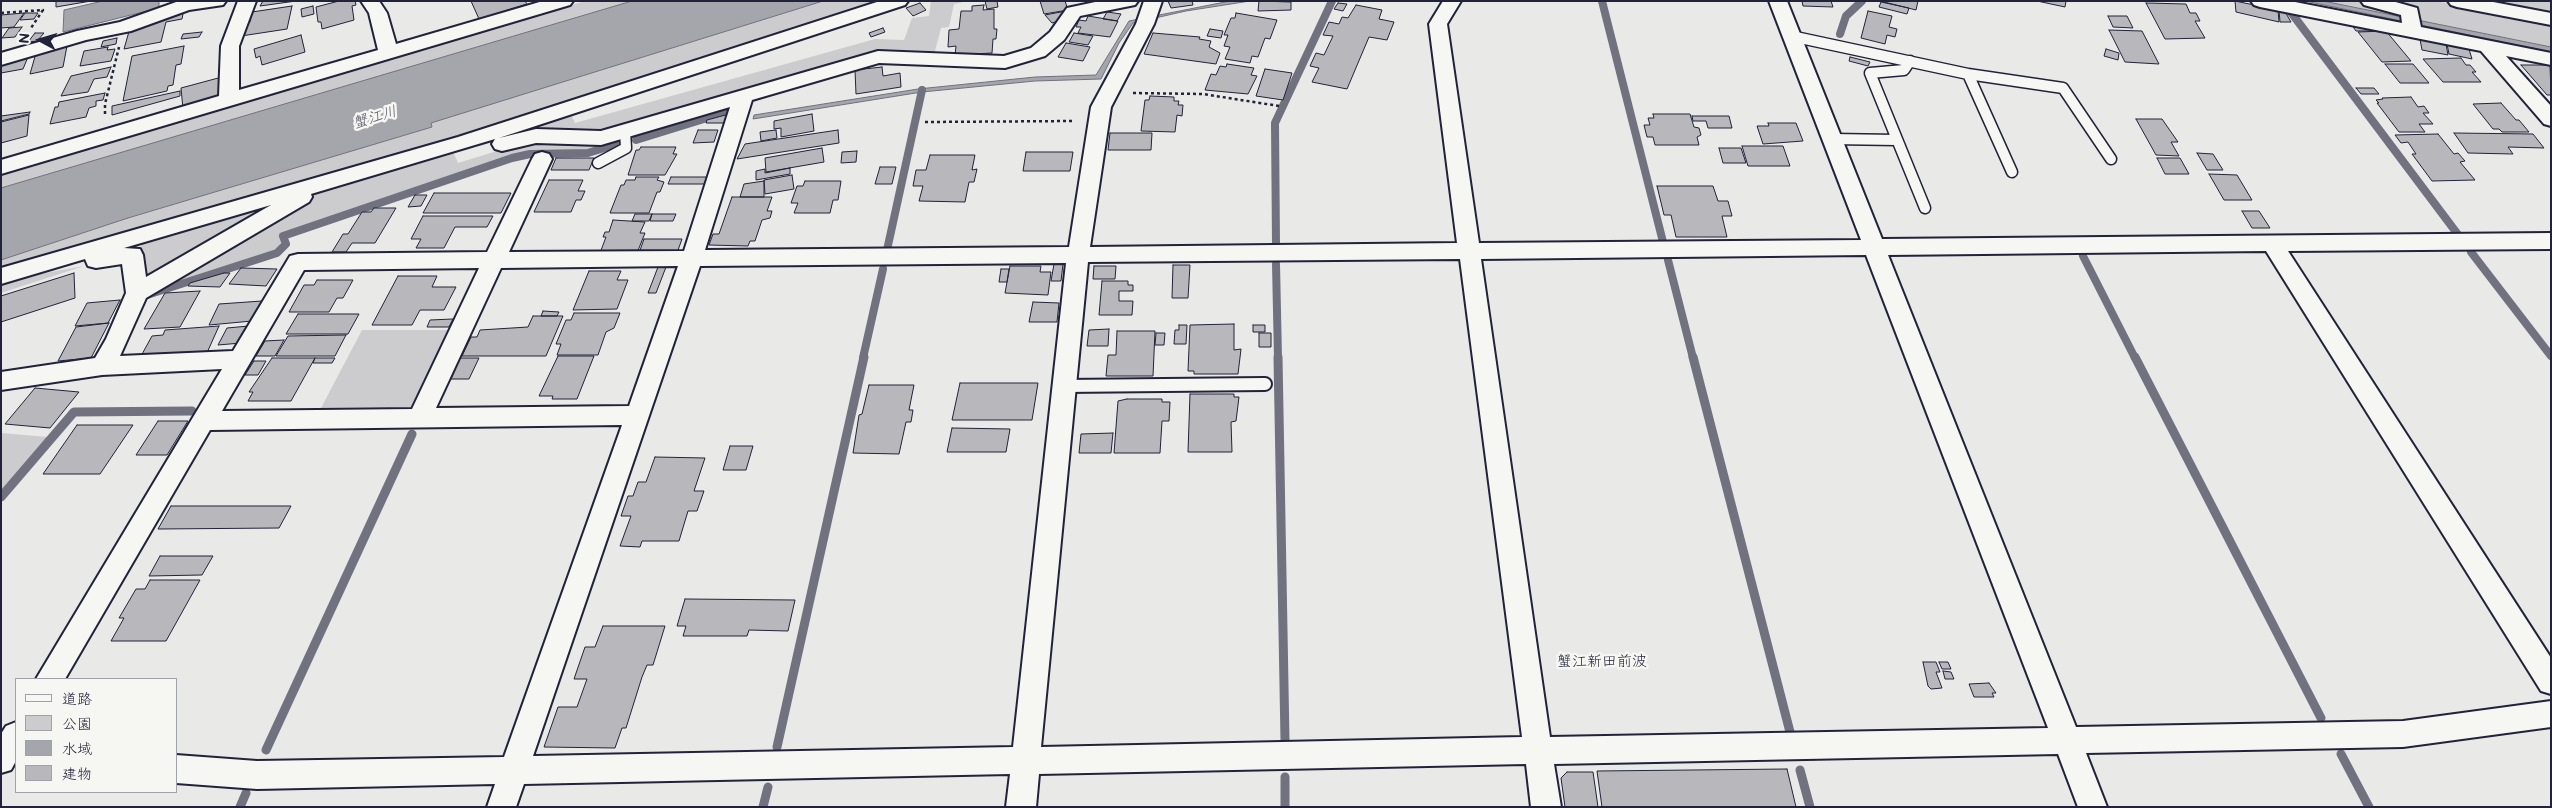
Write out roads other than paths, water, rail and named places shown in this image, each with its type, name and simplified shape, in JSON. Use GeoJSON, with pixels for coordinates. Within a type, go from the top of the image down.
{"type":"FeatureCollection","features":[{"type":"Feature","properties":{"kind":"street"},"geometry":{"type":"LineString","coordinates":[[7,58],[84,36],[124,27],[186,5],[217,1]]}},
{"type":"Feature","properties":{"kind":"street"},"geometry":{"type":"LineString","coordinates":[[229,100],[230,46],[247,1]]}},
{"type":"Feature","properties":{"kind":"street"},"geometry":{"type":"LineString","coordinates":[[370,1],[378,13],[388,52]]}},
{"type":"Feature","properties":{"kind":"street"},"geometry":{"type":"LineString","coordinates":[[1,167],[564,1]]}},
{"type":"Feature","properties":{"kind":"street"},"geometry":{"type":"LineString","coordinates":[[3,276],[328,180],[465,142],[898,1]]}},
{"type":"Feature","properties":{"kind":"street"},"geometry":{"type":"LineString","coordinates":[[465,142],[483,149],[536,136],[601,138],[878,57],[1004,62],[1038,52],[1057,36],[1074,12],[1130,1]]}},
{"type":"Feature","properties":{"kind":"street"},"geometry":{"type":"LineString","coordinates":[[1452,1],[1438,24],[1546,807]]}},
{"type":"Feature","properties":{"kind":"street"},"geometry":{"type":"LineString","coordinates":[[1778,1],[2093,807]]}},
{"type":"Feature","properties":{"kind":"street"},"geometry":{"type":"LineString","coordinates":[[2260,1],[2411,24],[2487,46],[2551,59]]}},
{"type":"Feature","properties":{"kind":"street"},"geometry":{"type":"LineString","coordinates":[[2370,1],[2410,12],[2411,24]]}},
{"type":"Feature","properties":{"kind":"street"},"geometry":{"type":"LineString","coordinates":[[2457,1],[2551,19]]}},
{"type":"Feature","properties":{"kind":"street"},"geometry":{"type":"LineString","coordinates":[[1021,807],[1078,256],[1101,106],[1149,12]]}},
{"type":"Feature","properties":{"kind":"street"},"geometry":{"type":"LineString","coordinates":[[2487,46],[2551,119]]}},
{"type":"Feature","properties":{"kind":"street"},"geometry":{"type":"LineString","coordinates":[[501,807],[692,258],[744,95]]}},
{"type":"Feature","properties":{"kind":"street"},"geometry":{"type":"LineString","coordinates":[[419,418],[542,159]]}},
{"type":"Feature","properties":{"kind":"street"},"geometry":{"type":"LineString","coordinates":[[137,292],[237,236],[328,180]]}},
{"type":"Feature","properties":{"kind":"street"},"geometry":{"type":"LineString","coordinates":[[51,678],[298,262],[1078,256],[2551,240]]}},
{"type":"Feature","properties":{"kind":"street"},"geometry":{"type":"LineString","coordinates":[[2270,242],[2551,682]]}},
{"type":"Feature","properties":{"kind":"street"},"geometry":{"type":"LineString","coordinates":[[3,276],[132,255],[137,292],[117,341],[102,366]]}},
{"type":"Feature","properties":{"kind":"street"},"geometry":{"type":"LineString","coordinates":[[3,383],[102,366],[242,359]]}},
{"type":"Feature","properties":{"kind":"street"},"geometry":{"type":"LineString","coordinates":[[205,421],[637,415]]}},
{"type":"Feature","properties":{"kind":"street"},"geometry":{"type":"LineString","coordinates":[[178,769],[257,775],[2403,734],[2551,714]]}},
{"type":"Feature","properties":{"kind":"lane"},"geometry":{"type":"LineString","coordinates":[[1791,36],[1968,74],[2063,88],[2111,158]]}},
{"type":"Feature","properties":{"kind":"lane"},"geometry":{"type":"LineString","coordinates":[[1910,61],[1904,70],[1870,73],[1925,208]]}},
{"type":"Feature","properties":{"kind":"lane"},"geometry":{"type":"LineString","coordinates":[[1968,74],[2012,172]]}},
{"type":"Feature","properties":{"kind":"lane"},"geometry":{"type":"LineString","coordinates":[[598,163],[626,148],[625,131]]}},
{"type":"Feature","properties":{"kind":"lane"},"geometry":{"type":"LineString","coordinates":[[1832,139],[1897,140]]}},
{"type":"Feature","properties":{"kind":"lane"},"geometry":{"type":"LineString","coordinates":[[1064,386],[1265,384]]}},
{"type":"Feature","properties":{"kind":"water"},"geometry":{"type":"Polygon","coordinates":[[[103,1],[159,1],[159,8],[63,32],[64,10],[103,1]]]}},
{"type":"Feature","properties":{"kind":"water","name":"蟹江川"},"geometry":{"type":"Polygon","coordinates":[[[632,1],[823,1],[431,123],[432,127],[128,218],[1,260],[1,188],[632,1]]]}},
{"type":"Feature","properties":{"kind":"water"},"geometry":{"type":"Polygon","coordinates":[[[1230,1],[1250,1],[1186,11],[1133,23],[1119,43],[1101,79],[1035,81],[922,92],[753,119],[754,115],[918,89],[1035,77],[1096,75],[1129,21],[1230,1]]]}},
{"type":"Feature","properties":{"kind":"water"},"geometry":{"type":"Polygon","coordinates":[[[2305,1],[2323,1],[2551,47],[2551,52],[2305,1]]]}},
{"type":"Feature","properties":{"kind":"waterway"},"geometry":{"type":"LineString","coordinates":[[1276,245],[1275,123],[1332,1]]}},
{"type":"Feature","properties":{"kind":"waterway"},"geometry":{"type":"LineString","coordinates":[[1602,1],[1663,242]]}},
{"type":"Feature","properties":{"kind":"waterway"},"geometry":{"type":"LineString","coordinates":[[1840,34],[1846,16],[1862,1]]}},
{"type":"Feature","properties":{"kind":"waterway"},"geometry":{"type":"LineString","coordinates":[[2290,11],[2459,236]]}},
{"type":"Feature","properties":{"kind":"waterway"},"geometry":{"type":"LineString","coordinates":[[887,250],[922,90]]}},
{"type":"Feature","properties":{"kind":"waterway"},"geometry":{"type":"LineString","coordinates":[[636,140],[733,110]]}},
{"type":"Feature","properties":{"kind":"waterway"},"geometry":{"type":"LineString","coordinates":[[147,295],[277,253],[286,244],[283,236],[512,158],[530,154],[588,153],[620,143]]}},
{"type":"Feature","properties":{"kind":"waterway"},"geometry":{"type":"LineString","coordinates":[[2471,252],[2551,356]]}},
{"type":"Feature","properties":{"kind":"waterway"},"geometry":{"type":"LineString","coordinates":[[2083,256],[2135,358]]}},
{"type":"Feature","properties":{"kind":"waterway"},"geometry":{"type":"LineString","coordinates":[[1668,260],[1693,358]]}},
{"type":"Feature","properties":{"kind":"waterway"},"geometry":{"type":"LineString","coordinates":[[1276,264],[1278,358]]}},
{"type":"Feature","properties":{"kind":"waterway"},"geometry":{"type":"LineString","coordinates":[[863,358],[883,269]]}},
{"type":"Feature","properties":{"kind":"waterway"},"geometry":{"type":"LineString","coordinates":[[777,747],[864,357]]}},
{"type":"Feature","properties":{"kind":"waterway"},"geometry":{"type":"LineString","coordinates":[[1278,357],[1285,740]]}},
{"type":"Feature","properties":{"kind":"waterway"},"geometry":{"type":"LineString","coordinates":[[1693,357],[1790,732]]}},
{"type":"Feature","properties":{"kind":"waterway"},"geometry":{"type":"LineString","coordinates":[[2135,357],[2321,718]]}},
{"type":"Feature","properties":{"kind":"waterway"},"geometry":{"type":"LineString","coordinates":[[1,497],[74,412],[192,411]]}},
{"type":"Feature","properties":{"kind":"waterway"},"geometry":{"type":"LineString","coordinates":[[266,750],[412,434]]}},
{"type":"Feature","properties":{"kind":"waterway"},"geometry":{"type":"LineString","coordinates":[[2341,754],[2369,807]]}},
{"type":"Feature","properties":{"kind":"waterway"},"geometry":{"type":"LineString","coordinates":[[1800,770],[1810,807]]}},
{"type":"Feature","properties":{"kind":"waterway"},"geometry":{"type":"LineString","coordinates":[[1285,777],[1285,807]]}},
{"type":"Feature","properties":{"kind":"waterway"},"geometry":{"type":"LineString","coordinates":[[763,807],[768,787]]}},
{"type":"Feature","properties":{"kind":"waterway"},"geometry":{"type":"LineString","coordinates":[[240,807],[246,793]]}},
{"type":"Feature","properties":{"kind":"district","name":"蟹江新田前波"},"geometry":{"type":"Point","coordinates":[1602,662]}}]}
